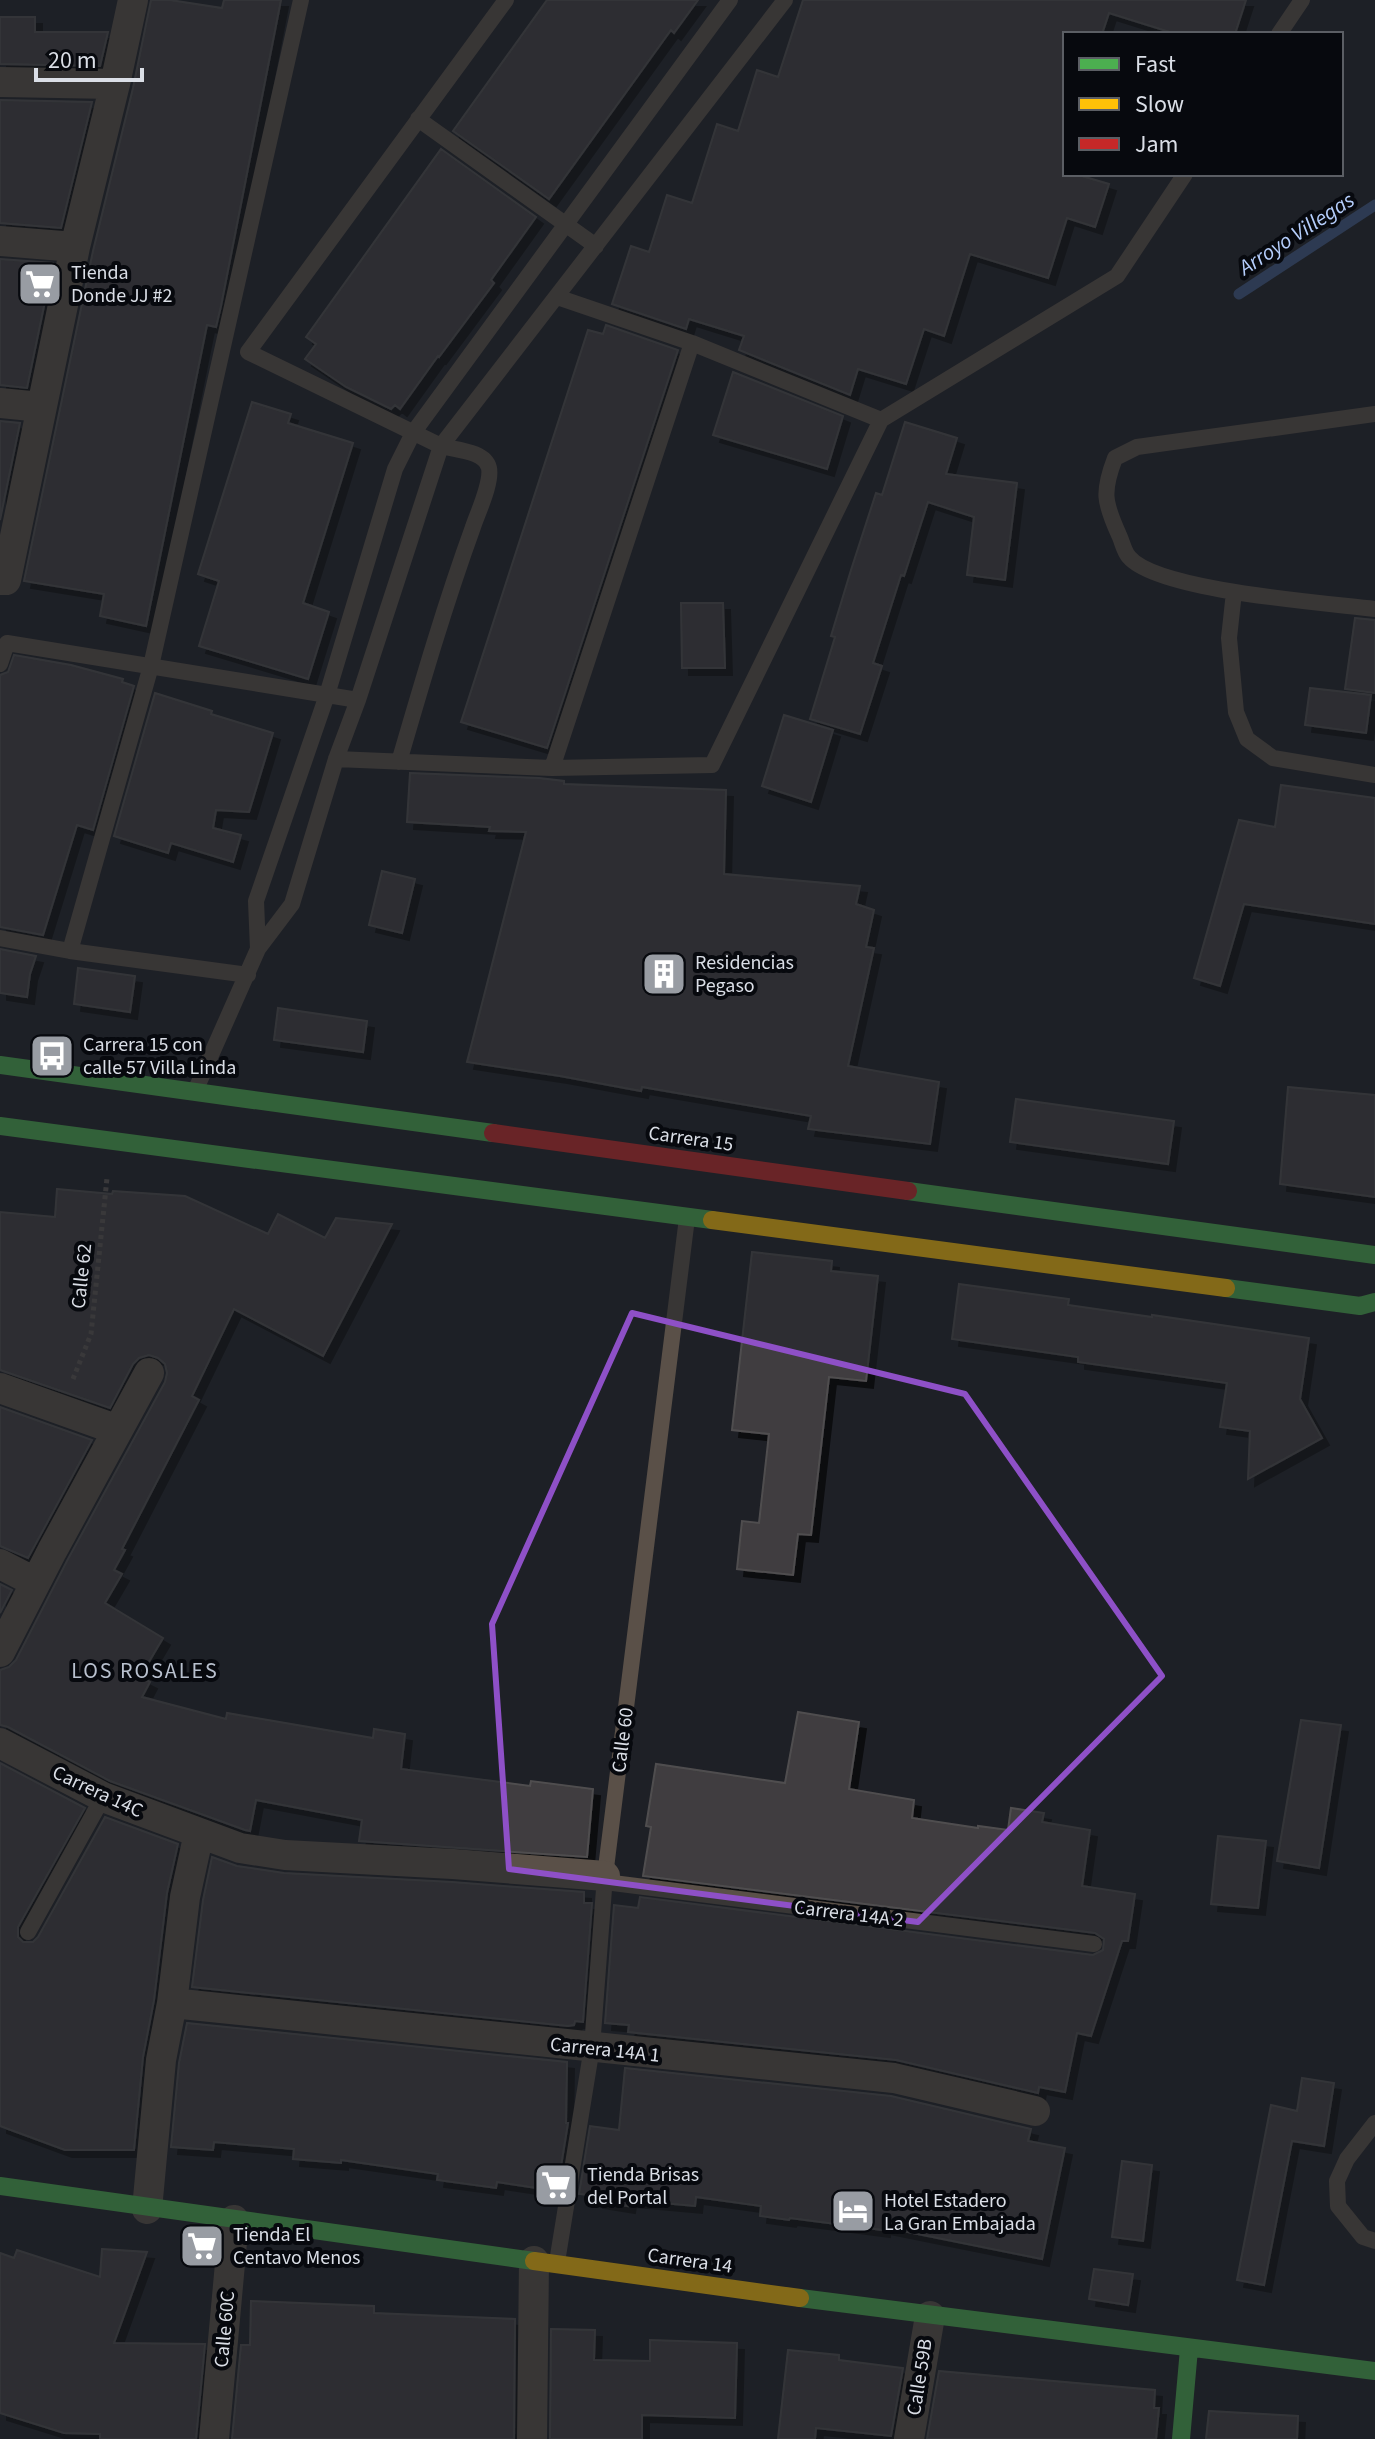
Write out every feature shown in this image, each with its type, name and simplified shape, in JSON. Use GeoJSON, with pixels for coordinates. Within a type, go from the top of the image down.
{"type":"FeatureCollection","features":[{"type":"Feature","properties":{"kind":"main road","name":"Carrera 15"},"geometry":{"type":"LineString","coordinates":[[0,1065],[194,1100],[1369,1258]]}},
{"type":"Feature","properties":{"kind":"main road"},"geometry":{"type":"LineString","coordinates":[[0,1126],[111,1141],[187,1143],[687,1216],[952,1244],[1366,1300]]}},
{"type":"Feature","properties":{"kind":"main road","name":"Carrera 14"},"geometry":{"type":"LineString","coordinates":[[0,2186],[147,2209],[930,2316],[1375,2371]]}},
{"type":"Feature","properties":{"kind":"main road"},"geometry":{"type":"LineString","coordinates":[[1181,2439],[1189,2349]]}},
{"type":"Feature","properties":{"kind":"street"},"geometry":{"type":"LineString","coordinates":[[3,580],[75,247],[133,0]]}},
{"type":"Feature","properties":{"kind":"street"},"geometry":{"type":"LineString","coordinates":[[0,82],[115,84]]}},
{"type":"Feature","properties":{"kind":"street"},"geometry":{"type":"LineString","coordinates":[[0,241],[75,247]]}},
{"type":"Feature","properties":{"kind":"street"},"geometry":{"type":"LineString","coordinates":[[0,403],[41,407]]}},
{"type":"Feature","properties":{"kind":"street"},"geometry":{"type":"LineString","coordinates":[[0,1652],[149,1373]]}},
{"type":"Feature","properties":{"kind":"street"},"geometry":{"type":"LineString","coordinates":[[0,1388],[118,1430]]}},
{"type":"Feature","properties":{"kind":"street"},"geometry":{"type":"LineString","coordinates":[[0,1564],[35,1582]]}},
{"type":"Feature","properties":{"kind":"street","name":"Carrera 14C"},"geometry":{"type":"LineString","coordinates":[[0,1743],[103,1797],[199,1833]]}},
{"type":"Feature","properties":{"kind":"street"},"geometry":{"type":"LineString","coordinates":[[147,2209],[161,2060],[172,2003],[185,1897],[199,1833]]}},
{"type":"Feature","properties":{"kind":"street","name":"Carrera 14A 2"},"geometry":{"type":"LineString","coordinates":[[199,1833],[240,1848],[285,1855],[605,1879]]}},
{"type":"Feature","properties":{"kind":"street","name":"Carrera 14A 1"},"geometry":{"type":"LineString","coordinates":[[172,2003],[894,2078],[1035,2111]]}},
{"type":"Feature","properties":{"kind":"street","name":"Calle 60C"},"geometry":{"type":"LineString","coordinates":[[214,2439],[234,2220]]}},
{"type":"Feature","properties":{"kind":"street","name":"Calle 60"},"geometry":{"type":"LineString","coordinates":[[532,2439],[545,2262]]}},
{"type":"Feature","properties":{"kind":"street","name":"Calle 59B"},"geometry":{"type":"LineString","coordinates":[[909,2439],[930,2316]]}},
{"type":"Feature","properties":{"kind":"lane"},"geometry":{"type":"LineString","coordinates":[[70,951],[151,666],[301,0]]}},
{"type":"Feature","properties":{"kind":"lane"},"geometry":{"type":"LineString","coordinates":[[248,352],[506,0]]}},
{"type":"Feature","properties":{"kind":"lane"},"geometry":{"type":"LineString","coordinates":[[258,949],[256,901],[327,695],[395,469],[413,433],[730,0]]}},
{"type":"Feature","properties":{"kind":"lane"},"geometry":{"type":"LineString","coordinates":[[194,1100],[258,949],[292,904],[336,759],[441,446],[785,0]]}},
{"type":"Feature","properties":{"kind":"lane"},"geometry":{"type":"LineString","coordinates":[[1280,32],[1302,0]]}},
{"type":"Feature","properties":{"kind":"lane"},"geometry":{"type":"LineString","coordinates":[[418,119],[596,246]]}},
{"type":"Feature","properties":{"kind":"lane"},"geometry":{"type":"LineString","coordinates":[[336,759],[552,768],[712,765],[881,420],[1117,276],[1184,176]]}},
{"type":"Feature","properties":{"kind":"lane"},"geometry":{"type":"LineString","coordinates":[[557,297],[692,343],[881,420]]}},
{"type":"Feature","properties":{"kind":"lane"},"geometry":{"type":"LineString","coordinates":[[552,768],[692,343]]}},
{"type":"Feature","properties":{"kind":"lane"},"geometry":{"type":"LineString","coordinates":[[224,350],[248,352],[441,446],[484,459],[489,470],[485,492],[446,599],[399,762]]}},
{"type":"Feature","properties":{"kind":"lane"},"geometry":{"type":"LineString","coordinates":[[1375,414],[1137,447],[1115,458],[1106,482],[1107,509],[1129,557],[1156,575],[1234,592],[1375,609]]}},
{"type":"Feature","properties":{"kind":"lane"},"geometry":{"type":"LineString","coordinates":[[1234,592],[1229,638],[1236,712],[1247,739],[1273,758],[1375,775]]}},
{"type":"Feature","properties":{"kind":"lane"},"geometry":{"type":"LineString","coordinates":[[0,664],[7,643],[358,700]]}},
{"type":"Feature","properties":{"kind":"lane"},"geometry":{"type":"LineString","coordinates":[[0,938],[70,951],[248,975]]}},
{"type":"Feature","properties":{"kind":"lane","name":"Calle 60"},"geometry":{"type":"LineString","coordinates":[[545,2262],[592,2047],[605,1879],[687,1216]]}},
{"type":"Feature","properties":{"kind":"lane"},"geometry":{"type":"LineString","coordinates":[[28,1932],[103,1797]]}},
{"type":"Feature","properties":{"kind":"lane","name":"Carrera 14A 2"},"geometry":{"type":"LineString","coordinates":[[605,1879],[1094,1944]]}},
{"type":"Feature","properties":{"kind":"lane"},"geometry":{"type":"LineString","coordinates":[[1375,2123],[1347,2159],[1337,2181],[1338,2206],[1363,2237],[1375,2241]]}},
{"type":"Feature","properties":{"kind":"path","name":"Calle 62"},"geometry":{"type":"LineString","coordinates":[[61,1410],[91,1334],[111,1141]]}},
{"type":"Feature","properties":{"kind":"highlighted area"},"geometry":{"type":"Polygon","coordinates":[[[632,1313],[965,1394],[1162,1676],[918,1922],[509,1869],[492,1624],[632,1313]]]}},
{"type":"Feature","properties":{"kind":"building"},"geometry":{"type":"Polygon","coordinates":[[[151,0],[222,8],[224,0],[281,0],[221,306],[216,327],[207,325],[146,626],[100,616],[104,594],[24,581],[93,251],[151,0]]]}},
{"type":"Feature","properties":{"kind":"building"},"geometry":{"type":"Polygon","coordinates":[[[547,0],[698,0],[674,33],[671,30],[549,199],[453,131],[547,0]]]}},
{"type":"Feature","properties":{"kind":"building"},"geometry":{"type":"Polygon","coordinates":[[[803,0],[1246,0],[1236,32],[1170,32],[1109,13],[1103,32],[1063,32],[1063,176],[1082,176],[1109,184],[1095,227],[1067,218],[1048,278],[970,254],[944,336],[924,329],[906,384],[858,369],[850,395],[739,350],[744,336],[689,319],[686,329],[612,304],[631,246],[649,252],[667,195],[692,203],[717,124],[738,131],[757,70],[778,77],[803,0]]]}},
{"type":"Feature","properties":{"kind":"building"},"geometry":{"type":"Polygon","coordinates":[[[0,17],[35,17],[35,32],[108,32],[100,66],[0,64],[0,17]]]}},
{"type":"Feature","properties":{"kind":"building"},"geometry":{"type":"Polygon","coordinates":[[[0,100],[92,102],[61,228],[0,223],[0,100]]]}},
{"type":"Feature","properties":{"kind":"building"},"geometry":{"type":"Polygon","coordinates":[[[441,149],[536,217],[491,280],[494,283],[400,409],[395,405],[391,409],[346,387],[305,359],[316,344],[306,337],[441,149]]]}},
{"type":"Feature","properties":{"kind":"building"},"geometry":{"type":"Polygon","coordinates":[[[0,259],[53,263],[27,388],[0,385],[0,259]]]}},
{"type":"Feature","properties":{"kind":"building"},"geometry":{"type":"Polygon","coordinates":[[[606,325],[678,350],[547,748],[461,722],[588,330],[603,334],[606,325]]]}},
{"type":"Feature","properties":{"kind":"building"},"geometry":{"type":"Polygon","coordinates":[[[733,372],[843,416],[827,469],[713,435],[733,372]]]}},
{"type":"Feature","properties":{"kind":"building"},"geometry":{"type":"Polygon","coordinates":[[[252,402],[291,414],[288,423],[353,443],[303,603],[329,612],[308,679],[199,646],[219,581],[198,574],[252,402]]]}},
{"type":"Feature","properties":{"kind":"building"},"geometry":{"type":"Polygon","coordinates":[[[0,421],[20,423],[0,520],[0,421]]]}},
{"type":"Feature","properties":{"kind":"building"},"geometry":{"type":"Polygon","coordinates":[[[905,422],[957,438],[946,474],[1017,483],[1005,580],[967,575],[974,517],[928,502],[873,663],[882,666],[860,734],[810,719],[851,570],[876,493],[882,495],[905,422]]]}},
{"type":"Feature","properties":{"kind":"building"},"geometry":{"type":"Polygon","coordinates":[[[681,603],[723,603],[725,668],[682,668],[681,603]]]}},
{"type":"Feature","properties":{"kind":"building"},"geometry":{"type":"Polygon","coordinates":[[[1355,618],[1375,620],[1375,693],[1345,689],[1355,618]]]}},
{"type":"Feature","properties":{"kind":"building"},"geometry":{"type":"Polygon","coordinates":[[[14,655],[71,665],[123,679],[122,682],[134,686],[93,830],[77,825],[43,935],[0,927],[0,675],[8,672],[14,655]]]}},
{"type":"Feature","properties":{"kind":"building"},"geometry":{"type":"Polygon","coordinates":[[[1310,688],[1371,695],[1366,733],[1305,725],[1310,688]]]}},
{"type":"Feature","properties":{"kind":"building"},"geometry":{"type":"Polygon","coordinates":[[[155,693],[273,733],[249,812],[216,810],[213,828],[241,835],[233,862],[171,843],[168,853],[114,836],[155,693]]]}},
{"type":"Feature","properties":{"kind":"building"},"geometry":{"type":"Polygon","coordinates":[[[784,715],[833,730],[811,802],[762,786],[784,715]]]}},
{"type":"Feature","properties":{"kind":"building","name":"Residencias Pegaso"},"geometry":{"type":"Polygon","coordinates":[[[410,773],[539,778],[564,781],[564,784],[726,790],[724,874],[860,886],[856,904],[874,910],[866,947],[874,948],[848,1066],[939,1082],[930,1144],[808,1129],[811,1116],[642,1087],[641,1091],[467,1062],[526,832],[407,822],[410,773]]]}},
{"type":"Feature","properties":{"kind":"building"},"geometry":{"type":"Polygon","coordinates":[[[1281,785],[1375,798],[1375,924],[1244,904],[1220,986],[1194,978],[1239,820],[1275,827],[1281,785]]]}},
{"type":"Feature","properties":{"kind":"building"},"geometry":{"type":"Polygon","coordinates":[[[382,871],[415,879],[402,933],[369,925],[382,871]]]}},
{"type":"Feature","properties":{"kind":"building"},"geometry":{"type":"Polygon","coordinates":[[[0,949],[36,956],[27,997],[0,993],[0,949]]]}},
{"type":"Feature","properties":{"kind":"building"},"geometry":{"type":"Polygon","coordinates":[[[78,968],[135,976],[130,1012],[74,1004],[78,968]]]}},
{"type":"Feature","properties":{"kind":"building"},"geometry":{"type":"Polygon","coordinates":[[[278,1008],[367,1021],[363,1052],[274,1040],[278,1008]]]}},
{"type":"Feature","properties":{"kind":"building"},"geometry":{"type":"Polygon","coordinates":[[[1288,1087],[1375,1095],[1375,1197],[1280,1184],[1288,1087]]]}},
{"type":"Feature","properties":{"kind":"building"},"geometry":{"type":"Polygon","coordinates":[[[1016,1099],[1174,1121],[1168,1164],[1010,1142],[1016,1099]]]}},
{"type":"Feature","properties":{"kind":"building"},"geometry":{"type":"Polygon","coordinates":[[[57,1189],[185,1196],[268,1234],[278,1214],[325,1238],[336,1218],[392,1224],[323,1356],[234,1309],[192,1396],[199,1400],[122,1549],[125,1550],[114,1570],[122,1574],[105,1603],[163,1638],[140,1677],[150,1682],[142,1697],[226,1719],[227,1713],[373,1738],[374,1729],[405,1734],[401,1769],[530,1786],[531,1781],[593,1789],[587,1857],[359,1841],[362,1820],[256,1800],[250,1831],[245,1830],[110,1781],[0,1725],[0,1670],[16,1660],[165,1382],[167,1373],[165,1364],[158,1358],[149,1355],[139,1358],[110,1408],[0,1370],[0,1212],[55,1217],[57,1189]]]}},
{"type":"Feature","properties":{"kind":"building"},"geometry":{"type":"Polygon","coordinates":[[[752,1252],[832,1261],[831,1271],[878,1276],[866,1381],[829,1377],[811,1535],[798,1534],[793,1575],[737,1569],[742,1521],[759,1523],[769,1434],[732,1430],[752,1252]]]}},
{"type":"Feature","properties":{"kind":"building"},"geometry":{"type":"Polygon","coordinates":[[[959,1284],[1069,1299],[1068,1305],[1309,1338],[1300,1399],[1322,1438],[1248,1479],[1250,1431],[1220,1427],[1227,1383],[1078,1362],[1078,1357],[952,1339],[959,1284]]]}},
{"type":"Feature","properties":{"kind":"building"},"geometry":{"type":"Polygon","coordinates":[[[0,1407],[92,1440],[28,1558],[0,1546],[0,1407]]]}},
{"type":"Feature","properties":{"kind":"building"},"geometry":{"type":"Polygon","coordinates":[[[0,1584],[12,1590],[0,1613],[0,1584]]]}},
{"type":"Feature","properties":{"kind":"building"},"geometry":{"type":"Polygon","coordinates":[[[798,1712],[859,1722],[849,1789],[914,1800],[912,1818],[978,1828],[1008,1830],[1011,1808],[1044,1813],[1042,1822],[1090,1830],[1082,1886],[1135,1894],[1128,1941],[1122,1941],[1091,2036],[1077,2033],[1065,2092],[1039,2087],[1038,2093],[896,2060],[628,2032],[629,2025],[605,2023],[614,1905],[638,1908],[640,1897],[1093,1955],[1103,1950],[1104,1939],[1095,1933],[643,1876],[651,1827],[646,1826],[656,1764],[785,1783],[798,1712]]]}},
{"type":"Feature","properties":{"kind":"building"},"geometry":{"type":"Polygon","coordinates":[[[1301,1720],[1341,1725],[1319,1868],[1277,1861],[1301,1720]]]}},
{"type":"Feature","properties":{"kind":"building"},"geometry":{"type":"Polygon","coordinates":[[[0,1763],[85,1808],[18,1927],[18,1937],[23,1942],[33,1942],[38,1937],[105,1817],[178,1844],[167,1893],[154,2000],[143,2057],[134,2150],[65,2150],[0,2126],[0,1763]]]}},
{"type":"Feature","properties":{"kind":"building"},"geometry":{"type":"Polygon","coordinates":[[[1218,1836],[1266,1841],[1258,1908],[1211,1904],[1218,1836]]]}},
{"type":"Feature","properties":{"kind":"building"},"geometry":{"type":"Polygon","coordinates":[[[212,1857],[237,1866],[284,1873],[584,1892],[584,1903],[592,1903],[583,2022],[575,2021],[574,2025],[568,2026],[192,1987],[212,1857]]]}},
{"type":"Feature","properties":{"kind":"building"},"geometry":{"type":"Polygon","coordinates":[[[187,2023],[567,2062],[568,2123],[557,2191],[497,2182],[496,2188],[437,2180],[438,2174],[341,2160],[341,2163],[293,2159],[294,2149],[214,2142],[213,2150],[171,2147],[179,2063],[187,2023]]]}},
{"type":"Feature","properties":{"kind":"building"},"geometry":{"type":"Polygon","coordinates":[[[625,2068],[891,2096],[1031,2129],[1028,2141],[1065,2148],[1042,2259],[883,2227],[883,2230],[760,2216],[761,2206],[696,2197],[695,2206],[629,2200],[628,2206],[596,2201],[596,2196],[579,2194],[590,2126],[619,2130],[625,2068]]]}},
{"type":"Feature","properties":{"kind":"building"},"geometry":{"type":"Polygon","coordinates":[[[1302,2078],[1334,2083],[1324,2146],[1292,2141],[1264,2285],[1237,2280],[1271,2105],[1297,2111],[1302,2078]]]}},
{"type":"Feature","properties":{"kind":"building"},"geometry":{"type":"Polygon","coordinates":[[[1122,2161],[1152,2165],[1143,2241],[1112,2237],[1122,2161]]]}},
{"type":"Feature","properties":{"kind":"building"},"geometry":{"type":"Polygon","coordinates":[[[102,2249],[147,2252],[114,2343],[205,2344],[196,2439],[100,2439],[100,2434],[64,2433],[0,2413],[0,2253],[14,2258],[17,2250],[100,2277],[102,2249]]]}},
{"type":"Feature","properties":{"kind":"building"},"geometry":{"type":"Polygon","coordinates":[[[1094,2269],[1133,2274],[1128,2305],[1089,2299],[1094,2269]]]}},
{"type":"Feature","properties":{"kind":"building"},"geometry":{"type":"Polygon","coordinates":[[[251,2301],[374,2306],[374,2313],[515,2319],[514,2439],[232,2439],[241,2345],[250,2345],[251,2301]]]}},
{"type":"Feature","properties":{"kind":"building"},"geometry":{"type":"Polygon","coordinates":[[[551,2329],[595,2330],[594,2360],[650,2361],[650,2340],[737,2343],[735,2418],[642,2415],[642,2439],[550,2439],[551,2329]]]}},
{"type":"Feature","properties":{"kind":"building"},"geometry":{"type":"Polygon","coordinates":[[[788,2350],[839,2355],[839,2360],[903,2368],[891,2436],[816,2428],[815,2439],[778,2439],[788,2350]]]}},
{"type":"Feature","properties":{"kind":"building"},"geometry":{"type":"Polygon","coordinates":[[[939,2371],[1155,2390],[1154,2408],[1159,2408],[1156,2439],[927,2439],[939,2371]]]}},
{"type":"Feature","properties":{"kind":"building"},"geometry":{"type":"Polygon","coordinates":[[[1209,2411],[1298,2416],[1297,2439],[1206,2439],[1209,2411]]]}},
{"type":"Feature","properties":{"kind":"waterway","name":"Arroyo Villegas"},"geometry":{"type":"LineString","coordinates":[[1239,294],[1375,205]]}},
{"type":"Feature","properties":{"kind":"traffic: fast"},"geometry":{"type":"LineString","coordinates":[[0,1065],[493,1133]]}},
{"type":"Feature","properties":{"kind":"traffic: fast"},"geometry":{"type":"LineString","coordinates":[[0,1126],[712,1220]]}},
{"type":"Feature","properties":{"kind":"traffic: fast"},"geometry":{"type":"LineString","coordinates":[[908,1191],[1375,1255]]}},
{"type":"Feature","properties":{"kind":"traffic: fast"},"geometry":{"type":"LineString","coordinates":[[1226,1288],[1360,1306],[1375,1302]]}},
{"type":"Feature","properties":{"kind":"traffic: fast"},"geometry":{"type":"LineString","coordinates":[[0,2186],[534,2261]]}},
{"type":"Feature","properties":{"kind":"traffic: fast"},"geometry":{"type":"LineString","coordinates":[[800,2298],[1375,2371]]}},
{"type":"Feature","properties":{"kind":"traffic: fast"},"geometry":{"type":"LineString","coordinates":[[1181,2439],[1189,2349]]}},
{"type":"Feature","properties":{"kind":"traffic: slow"},"geometry":{"type":"LineString","coordinates":[[712,1220],[1226,1288]]}},
{"type":"Feature","properties":{"kind":"traffic: slow"},"geometry":{"type":"LineString","coordinates":[[534,2261],[800,2298]]}},
{"type":"Feature","properties":{"kind":"traffic: jam"},"geometry":{"type":"LineString","coordinates":[[493,1133],[908,1191]]}},
{"type":"Feature","properties":{"kind":"place","name":"Tienda Donde JJ #2"},"geometry":{"type":"Point","coordinates":[40,284]}},
{"type":"Feature","properties":{"kind":"place","name":"Residencias Pegaso"},"geometry":{"type":"Point","coordinates":[664,974]}},
{"type":"Feature","properties":{"kind":"place","name":"Carrera 15 con calle 57 Villa Linda"},"geometry":{"type":"Point","coordinates":[52,1056]}},
{"type":"Feature","properties":{"kind":"place","name":"Tienda Brisas del Portal"},"geometry":{"type":"Point","coordinates":[556,2185]}},
{"type":"Feature","properties":{"kind":"place","name":"Hotel Estadero La Gran Embajada"},"geometry":{"type":"Point","coordinates":[853,2211]}},
{"type":"Feature","properties":{"kind":"place","name":"Tienda El Centavo Menos"},"geometry":{"type":"Point","coordinates":[202,2246]}},
{"type":"Feature","properties":{"kind":"district","name":"LOS ROSALES"},"geometry":{"type":"Point","coordinates":[145,1670]}}]}
